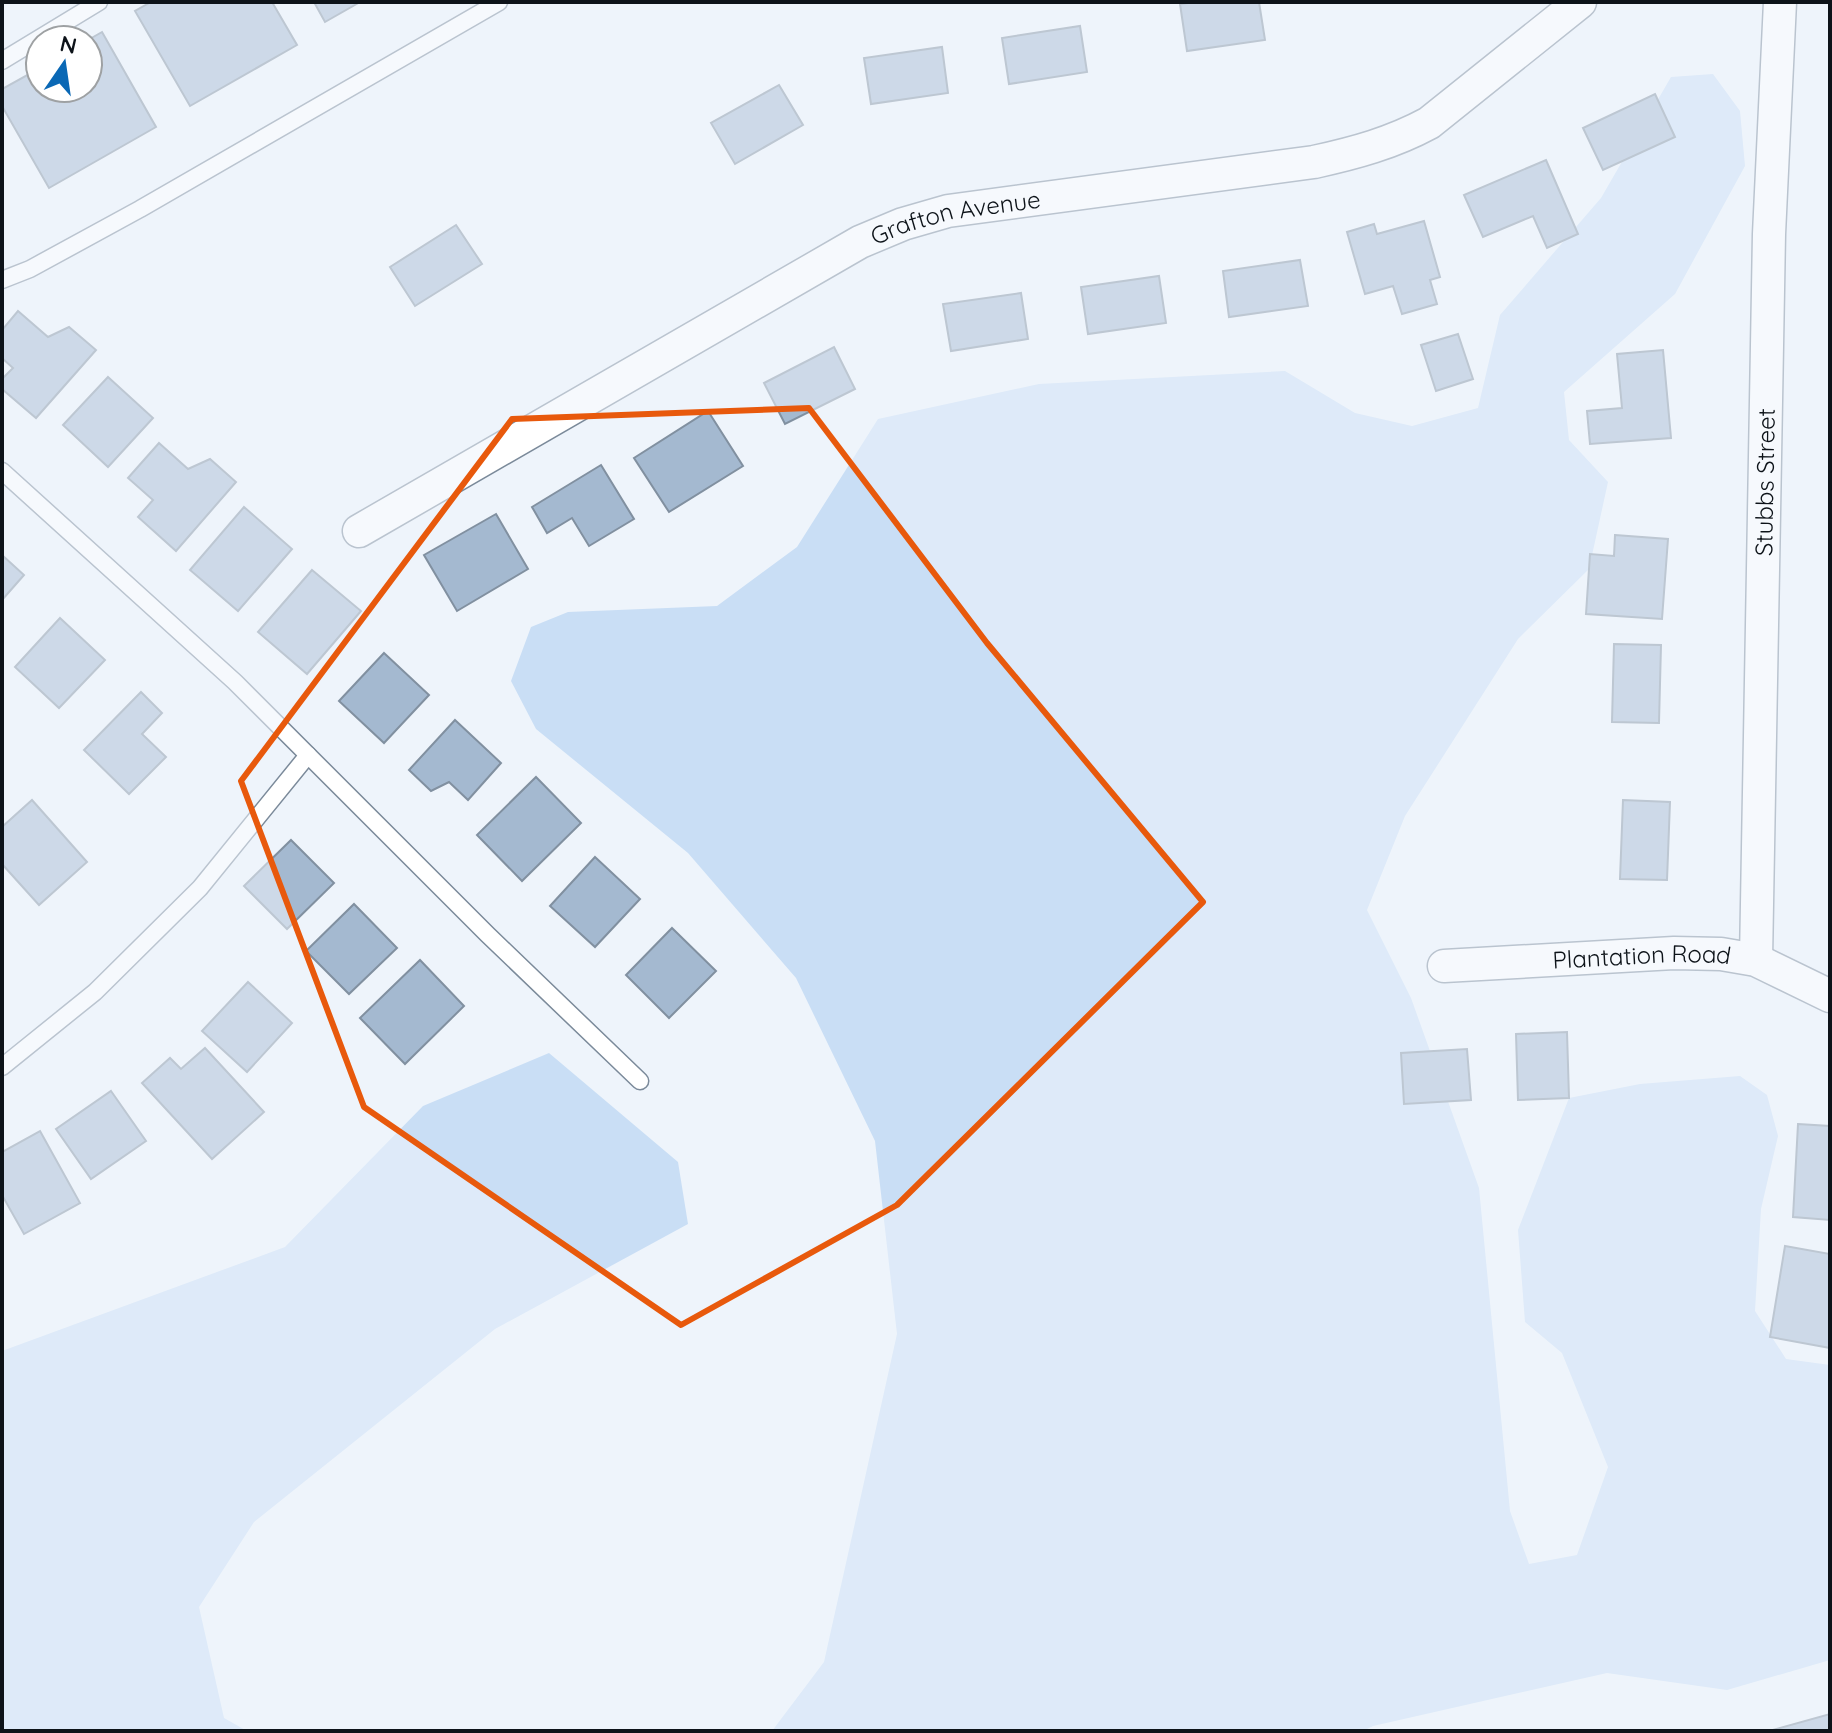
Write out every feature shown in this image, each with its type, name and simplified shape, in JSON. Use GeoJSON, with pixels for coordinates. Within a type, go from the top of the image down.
{"type":"FeatureCollection","features":[{"type":"Feature","properties":{"kind":"street","name":"Grafton Avenue"},"geometry":{"type":"LineString","coordinates":[[359,531],[860,242],[903,224],[948,211],[1314,162],[1364,151],[1429,123],[1580,2]]}},
{"type":"Feature","properties":{"kind":"street","name":"Stubbs Street"},"geometry":{"type":"LineString","coordinates":[[1756,960],[1769,234],[1780,2]]}},
{"type":"Feature","properties":{"kind":"street","name":"Plantation Road"},"geometry":{"type":"LineString","coordinates":[[1444,966],[1674,953],[1721,954],[1756,960],[1830,996]]}},
{"type":"Feature","properties":{"kind":"lane"},"geometry":{"type":"LineString","coordinates":[[2,61],[99,2]]}},
{"type":"Feature","properties":{"kind":"lane"},"geometry":{"type":"LineString","coordinates":[[2,280],[30,269],[140,209],[499,2]]}},
{"type":"Feature","properties":{"kind":"lane"},"geometry":{"type":"LineString","coordinates":[[2,471],[235,682],[488,935],[640,1081]]}},
{"type":"Feature","properties":{"kind":"lane"},"geometry":{"type":"LineString","coordinates":[[2,1067],[95,992],[200,888],[308,755]]}},
{"type":"Feature","properties":{"kind":"highlighted area"},"geometry":{"type":"Polygon","coordinates":[[[809,408],[987,643],[1203,902],[897,1205],[681,1325],[364,1107],[241,781],[512,419],[809,408]]]}},
{"type":"Feature","properties":{"kind":"shaded area"},"geometry":{"type":"Polygon","coordinates":[[[1713,74],[1740,111],[1745,166],[1675,294],[1564,392],[1569,440],[1608,482],[1589,569],[1518,639],[1405,816],[1367,910],[1411,998],[1479,1188],[1510,1511],[1529,1564],[1577,1555],[1608,1467],[1562,1353],[1525,1322],[1518,1230],[1569,1098],[1640,1084],[1740,1076],[1767,1095],[1778,1136],[1761,1209],[1755,1311],[1786,1359],[1830,1365],[1830,1660],[1727,1690],[1607,1673],[1373,1726],[1363,1731],[772,1731],[824,1662],[897,1334],[875,1141],[796,978],[688,853],[536,729],[511,681],[531,627],[568,612],[717,606],[797,547],[878,419],[1039,384],[1285,371],[1355,413],[1412,426],[1478,408],[1500,315],[1601,198],[1671,77],[1713,74]]]}},
{"type":"Feature","properties":{"kind":"shaded area"},"geometry":{"type":"Polygon","coordinates":[[[549,1053],[678,1162],[688,1224],[495,1329],[254,1522],[199,1607],[224,1718],[247,1731],[2,1731],[2,1351],[285,1247],[423,1106],[549,1053]]]}},
{"type":"Feature","properties":{"kind":"building"},"geometry":{"type":"Polygon","coordinates":[[[151,2],[272,2],[297,45],[190,106],[135,11],[151,2]]]}},
{"type":"Feature","properties":{"kind":"building"},"geometry":{"type":"Polygon","coordinates":[[[314,2],[360,2],[325,22],[314,2]]]}},
{"type":"Feature","properties":{"kind":"building"},"geometry":{"type":"Polygon","coordinates":[[[1259,2],[1265,40],[1187,51],[1180,4],[1259,2]]]}},
{"type":"Feature","properties":{"kind":"building"},"geometry":{"type":"Polygon","coordinates":[[[1080,26],[1087,72],[1009,84],[1002,38],[1080,26]]]}},
{"type":"Feature","properties":{"kind":"building"},"geometry":{"type":"Polygon","coordinates":[[[104,36],[156,127],[49,188],[2,106],[2,89],[24,77],[24,104],[104,104],[104,36]]]}},
{"type":"Feature","properties":{"kind":"building"},"geometry":{"type":"Polygon","coordinates":[[[942,47],[948,93],[871,104],[864,58],[942,47]]]}},
{"type":"Feature","properties":{"kind":"building"},"geometry":{"type":"Polygon","coordinates":[[[779,85],[803,125],[735,164],[711,123],[779,85]]]}},
{"type":"Feature","properties":{"kind":"building"},"geometry":{"type":"Polygon","coordinates":[[[1655,94],[1675,137],[1603,170],[1583,128],[1655,94]]]}},
{"type":"Feature","properties":{"kind":"building"},"geometry":{"type":"Polygon","coordinates":[[[1546,160],[1578,234],[1547,248],[1533,216],[1483,237],[1464,195],[1546,160]]]}},
{"type":"Feature","properties":{"kind":"building"},"geometry":{"type":"Polygon","coordinates":[[[1424,221],[1440,277],[1430,280],[1437,304],[1402,314],[1393,286],[1365,294],[1347,232],[1374,224],[1377,234],[1424,221]]]}},
{"type":"Feature","properties":{"kind":"building"},"geometry":{"type":"Polygon","coordinates":[[[456,225],[482,264],[415,306],[390,267],[456,225]]]}},
{"type":"Feature","properties":{"kind":"building"},"geometry":{"type":"Polygon","coordinates":[[[1300,260],[1308,306],[1229,317],[1223,271],[1300,260]]]}},
{"type":"Feature","properties":{"kind":"building"},"geometry":{"type":"Polygon","coordinates":[[[1159,276],[1166,323],[1088,334],[1081,287],[1159,276]]]}},
{"type":"Feature","properties":{"kind":"building"},"geometry":{"type":"Polygon","coordinates":[[[1021,293],[1028,339],[951,351],[943,304],[1021,293]]]}},
{"type":"Feature","properties":{"kind":"building"},"geometry":{"type":"Polygon","coordinates":[[[18,311],[48,337],[69,327],[96,350],[36,418],[2,389],[2,379],[13,368],[2,358],[2,330],[18,311]]]}},
{"type":"Feature","properties":{"kind":"building"},"geometry":{"type":"Polygon","coordinates":[[[1458,334],[1473,379],[1436,391],[1421,345],[1458,334]]]}},
{"type":"Feature","properties":{"kind":"building"},"geometry":{"type":"Polygon","coordinates":[[[834,347],[855,389],[785,424],[764,383],[834,347]]]}},
{"type":"Feature","properties":{"kind":"building"},"geometry":{"type":"Polygon","coordinates":[[[1663,350],[1671,438],[1590,444],[1587,411],[1622,408],[1617,354],[1663,350]]]}},
{"type":"Feature","properties":{"kind":"building"},"geometry":{"type":"Polygon","coordinates":[[[108,377],[153,418],[108,467],[63,425],[108,377]]]}},
{"type":"Feature","properties":{"kind":"building"},"geometry":{"type":"Polygon","coordinates":[[[708,411],[743,466],[669,512],[634,458],[708,411]]]}},
{"type":"Feature","properties":{"kind":"building"},"geometry":{"type":"Polygon","coordinates":[[[159,443],[188,469],[210,459],[236,482],[176,551],[138,517],[153,500],[128,478],[159,443]]]}},
{"type":"Feature","properties":{"kind":"building"},"geometry":{"type":"Polygon","coordinates":[[[601,465],[634,519],[589,546],[572,518],[547,533],[532,507],[601,465]]]}},
{"type":"Feature","properties":{"kind":"building"},"geometry":{"type":"Polygon","coordinates":[[[244,507],[292,549],[238,611],[190,570],[244,507]]]}},
{"type":"Feature","properties":{"kind":"building"},"geometry":{"type":"Polygon","coordinates":[[[496,514],[528,569],[457,611],[424,555],[496,514]]]}},
{"type":"Feature","properties":{"kind":"building"},"geometry":{"type":"Polygon","coordinates":[[[1615,535],[1668,539],[1662,619],[1586,614],[1590,554],[1614,556],[1615,535]]]}},
{"type":"Feature","properties":{"kind":"building"},"geometry":{"type":"Polygon","coordinates":[[[2,555],[24,575],[2,600],[2,555]]]}},
{"type":"Feature","properties":{"kind":"building"},"geometry":{"type":"Polygon","coordinates":[[[312,570],[361,611],[307,674],[258,632],[312,570]]]}},
{"type":"Feature","properties":{"kind":"building"},"geometry":{"type":"Polygon","coordinates":[[[60,618],[105,660],[59,708],[15,667],[60,618]]]}},
{"type":"Feature","properties":{"kind":"building"},"geometry":{"type":"Polygon","coordinates":[[[1614,644],[1661,645],[1659,723],[1612,722],[1614,644]]]}},
{"type":"Feature","properties":{"kind":"building"},"geometry":{"type":"Polygon","coordinates":[[[384,653],[429,695],[384,743],[339,701],[384,653]]]}},
{"type":"Feature","properties":{"kind":"building"},"geometry":{"type":"Polygon","coordinates":[[[141,692],[162,713],[142,734],[166,757],[129,794],[84,750],[141,692]]]}},
{"type":"Feature","properties":{"kind":"building"},"geometry":{"type":"Polygon","coordinates":[[[455,720],[501,763],[468,800],[449,782],[431,791],[409,770],[455,720]]]}},
{"type":"Feature","properties":{"kind":"building"},"geometry":{"type":"Polygon","coordinates":[[[536,777],[581,823],[522,881],[477,835],[536,777]]]}},
{"type":"Feature","properties":{"kind":"building"},"geometry":{"type":"Polygon","coordinates":[[[32,800],[87,862],[39,905],[2,864],[2,827],[32,800]]]}},
{"type":"Feature","properties":{"kind":"building"},"geometry":{"type":"Polygon","coordinates":[[[1623,800],[1670,802],[1667,880],[1620,879],[1623,800]]]}},
{"type":"Feature","properties":{"kind":"building"},"geometry":{"type":"Polygon","coordinates":[[[291,840],[334,883],[287,929],[244,886],[291,840]]]}},
{"type":"Feature","properties":{"kind":"building"},"geometry":{"type":"Polygon","coordinates":[[[595,857],[640,899],[595,947],[550,906],[595,857]]]}},
{"type":"Feature","properties":{"kind":"building"},"geometry":{"type":"Polygon","coordinates":[[[354,904],[397,948],[349,994],[306,951],[354,904]]]}},
{"type":"Feature","properties":{"kind":"building"},"geometry":{"type":"Polygon","coordinates":[[[672,928],[716,971],[669,1018],[626,975],[672,928]]]}},
{"type":"Feature","properties":{"kind":"building"},"geometry":{"type":"Polygon","coordinates":[[[420,960],[464,1006],[405,1064],[360,1018],[420,960]]]}},
{"type":"Feature","properties":{"kind":"building"},"geometry":{"type":"Polygon","coordinates":[[[248,982],[292,1023],[247,1072],[202,1031],[248,982]]]}},
{"type":"Feature","properties":{"kind":"building"},"geometry":{"type":"Polygon","coordinates":[[[1567,1032],[1569,1098],[1518,1100],[1516,1034],[1567,1032]]]}},
{"type":"Feature","properties":{"kind":"building"},"geometry":{"type":"Polygon","coordinates":[[[205,1048],[264,1112],[212,1159],[142,1083],[170,1058],[181,1069],[205,1048]]]}},
{"type":"Feature","properties":{"kind":"building"},"geometry":{"type":"Polygon","coordinates":[[[1467,1049],[1471,1100],[1404,1104],[1401,1053],[1467,1049]]]}},
{"type":"Feature","properties":{"kind":"building"},"geometry":{"type":"Polygon","coordinates":[[[111,1091],[146,1141],[91,1179],[56,1129],[111,1091]]]}},
{"type":"Feature","properties":{"kind":"building"},"geometry":{"type":"Polygon","coordinates":[[[1798,1124],[1830,1126],[1830,1220],[1793,1217],[1798,1124]]]}},
{"type":"Feature","properties":{"kind":"building"},"geometry":{"type":"Polygon","coordinates":[[[40,1131],[80,1203],[24,1234],[2,1195],[2,1152],[40,1131]]]}},
{"type":"Feature","properties":{"kind":"building"},"geometry":{"type":"Polygon","coordinates":[[[1785,1246],[1830,1254],[1830,1348],[1770,1337],[1785,1246]]]}},
{"type":"Feature","properties":{"kind":"building"},"geometry":{"type":"Polygon","coordinates":[[[1830,1714],[1830,1731],[1769,1731],[1830,1714]]]}}]}
